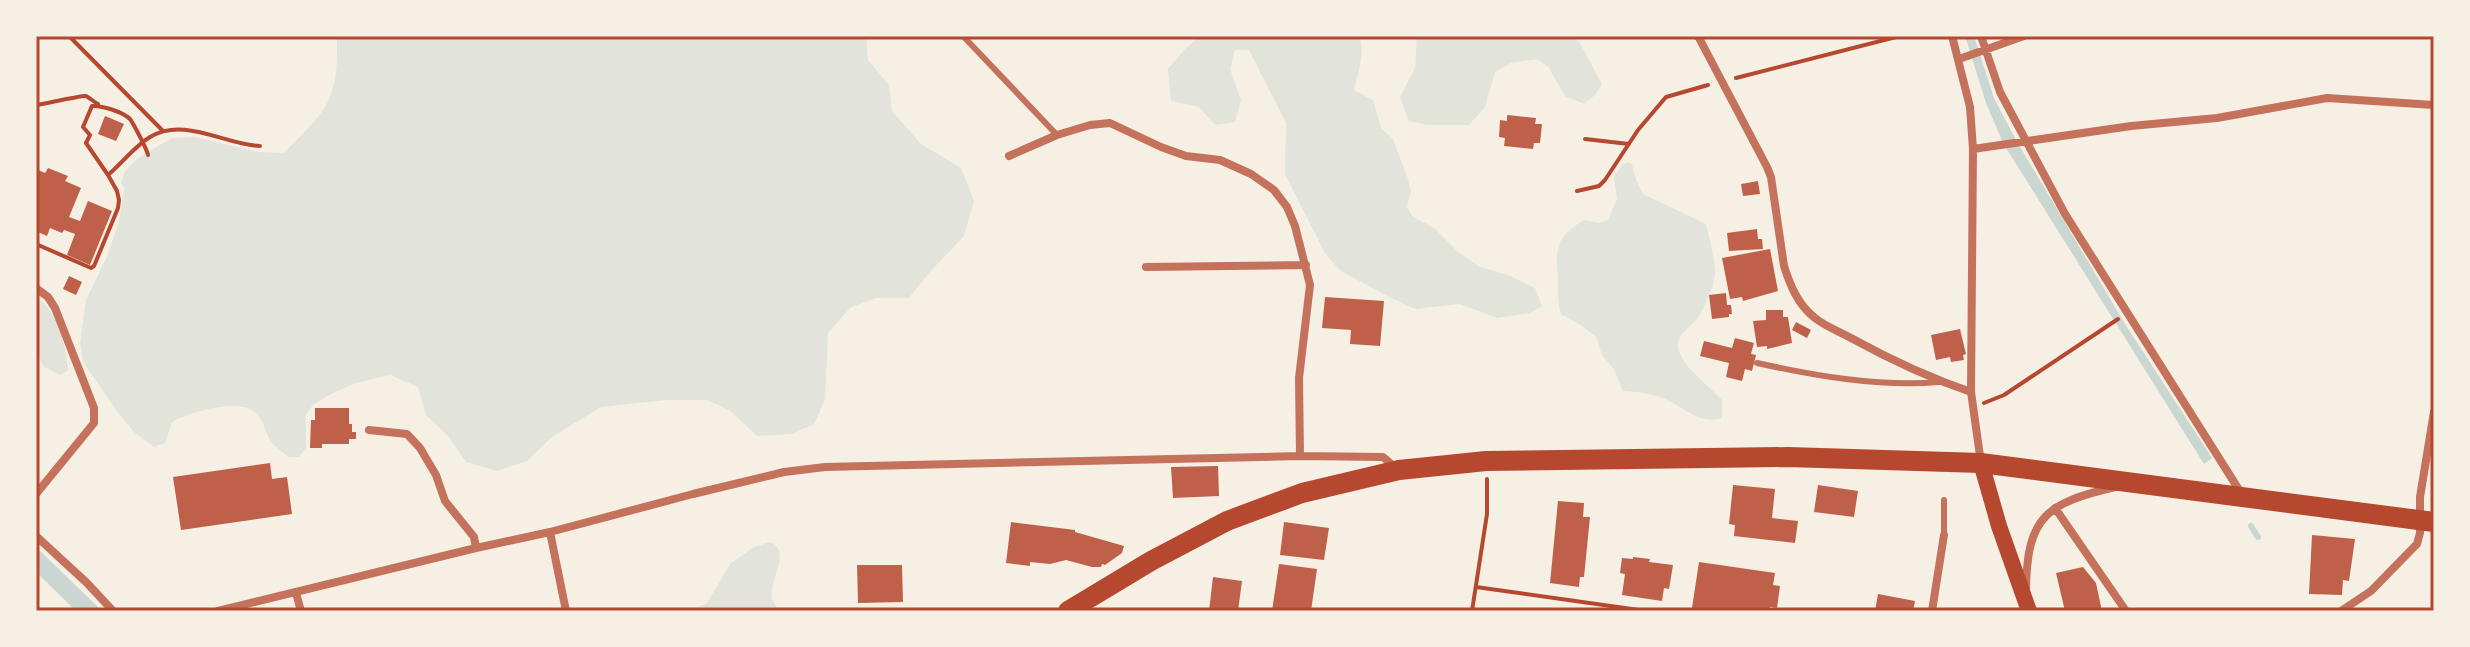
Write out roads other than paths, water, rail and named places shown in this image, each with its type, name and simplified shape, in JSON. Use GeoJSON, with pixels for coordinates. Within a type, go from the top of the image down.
{"type":"FeatureCollection","features":[{"type":"Feature","properties":{"kind":"highway"},"geometry":{"type":"LineString","coordinates":[[1068,611],[1151,561],[1227,521],[1302,493],[1399,470],[1486,461],[1788,457],[1981,463],[2427,521]]}},
{"type":"Feature","properties":{"kind":"main road"},"geometry":{"type":"LineString","coordinates":[[1981,463],[2027,606]]}},
{"type":"Feature","properties":{"kind":"street"},"geometry":{"type":"LineString","coordinates":[[1698,36],[1771,177],[1784,266],[1800,302],[1815,319],[1939,382],[1971,392]]}},
{"type":"Feature","properties":{"kind":"street"},"geometry":{"type":"LineString","coordinates":[[1952,36],[1970,107],[1973,149],[1971,392],[1981,463]]}},
{"type":"Feature","properties":{"kind":"street"},"geometry":{"type":"LineString","coordinates":[[1981,36],[2000,92],[2065,214],[2243,497]]}},
{"type":"Feature","properties":{"kind":"street"},"geometry":{"type":"LineString","coordinates":[[1959,59],[2024,36]]}},
{"type":"Feature","properties":{"kind":"street"},"geometry":{"type":"LineString","coordinates":[[1973,149],[2131,126],[2217,118],[2327,98],[2434,105]]}},
{"type":"Feature","properties":{"kind":"street"},"geometry":{"type":"LineString","coordinates":[[1009,156],[1057,135],[1090,125],[1110,123],[1186,156],[1220,160],[1251,174],[1274,190],[1287,207],[1295,226],[1310,285],[1299,378],[1300,456]]}},
{"type":"Feature","properties":{"kind":"street"},"geometry":{"type":"LineString","coordinates":[[1146,267],[1306,265]]}},
{"type":"Feature","properties":{"kind":"street"},"geometry":{"type":"LineString","coordinates":[[36,288],[48,297],[55,308],[94,408],[94,423],[36,494]]}},
{"type":"Feature","properties":{"kind":"street"},"geometry":{"type":"LineString","coordinates":[[2341,611],[2371,591],[2417,544],[2427,521],[2420,497],[2434,412]]}},
{"type":"Feature","properties":{"kind":"street"},"geometry":{"type":"LineString","coordinates":[[369,430],[407,434],[436,475],[445,501],[474,537],[476,548]]}},
{"type":"Feature","properties":{"kind":"street"},"geometry":{"type":"LineString","coordinates":[[218,611],[550,532],[708,490],[784,472],[825,467],[1300,456],[1383,457],[1399,470]]}},
{"type":"Feature","properties":{"kind":"street"},"geometry":{"type":"LineString","coordinates":[[2027,606],[2026,573],[2033,533],[2038,523],[2055,508],[2091,493],[2131,483]]}},
{"type":"Feature","properties":{"kind":"street"},"geometry":{"type":"LineString","coordinates":[[2055,508],[2126,611]]}},
{"type":"Feature","properties":{"kind":"street"},"geometry":{"type":"LineString","coordinates":[[550,532],[566,611]]}},
{"type":"Feature","properties":{"kind":"street"},"geometry":{"type":"LineString","coordinates":[[1932,611],[1944,535]]}},
{"type":"Feature","properties":{"kind":"street"},"geometry":{"type":"LineString","coordinates":[[36,536],[113,611]]}},
{"type":"Feature","properties":{"kind":"street"},"geometry":{"type":"LineString","coordinates":[[296,593],[301,611]]}},
{"type":"Feature","properties":{"kind":"lane"},"geometry":{"type":"LineString","coordinates":[[963,36],[1057,135]]}},
{"type":"Feature","properties":{"kind":"lane"},"geometry":{"type":"LineString","coordinates":[[1757,363],[1794,372],[1903,385],[1939,382]]}},
{"type":"Feature","properties":{"kind":"lane"},"geometry":{"type":"LineString","coordinates":[[1944,500],[1944,535]]}},
{"type":"Feature","properties":{"kind":"waterway"},"geometry":{"type":"LineString","coordinates":[[2251,526],[2258,537]]}}]}
